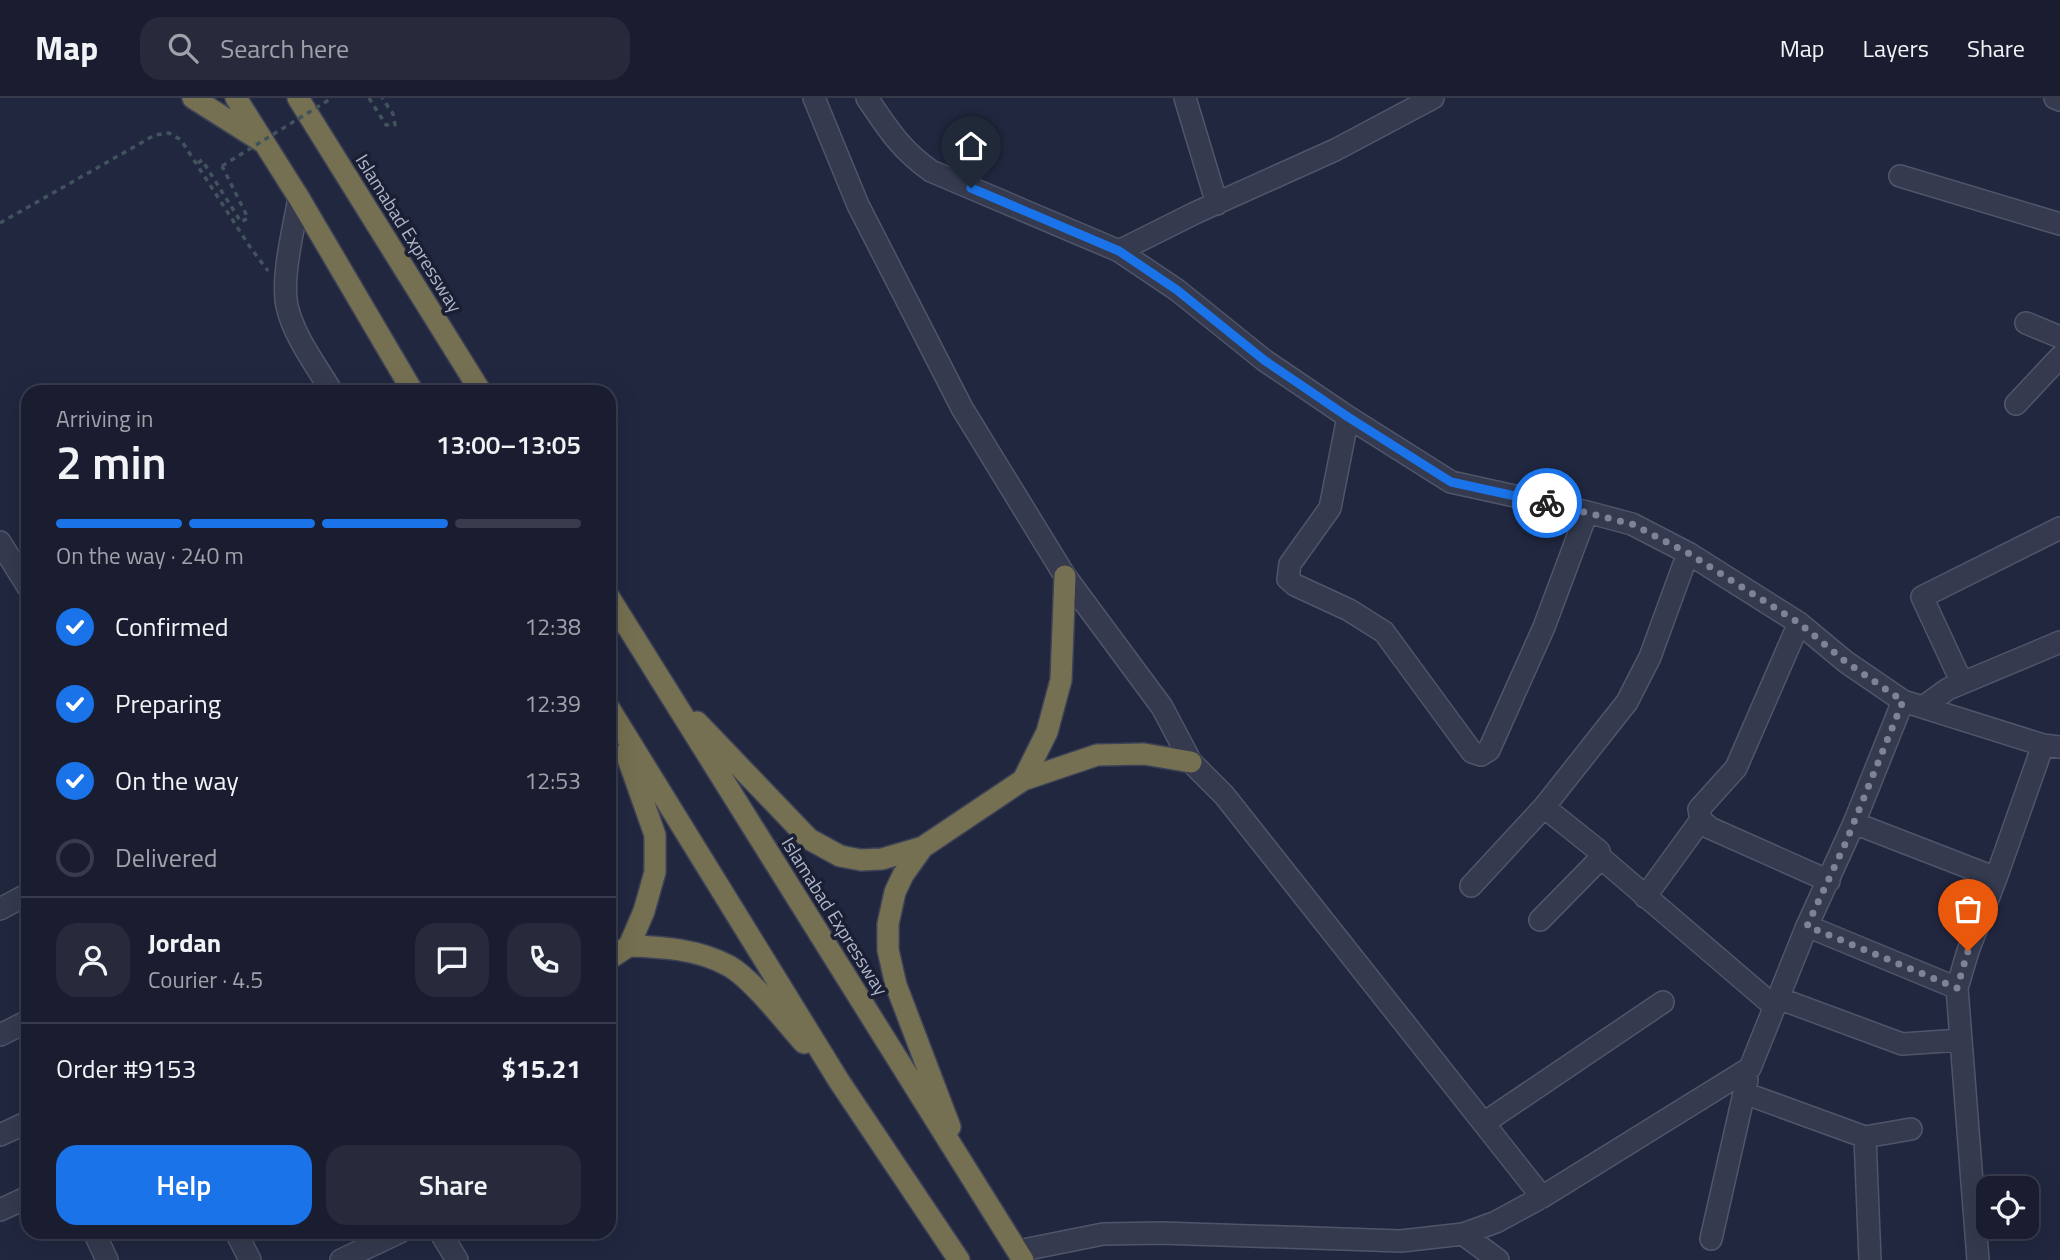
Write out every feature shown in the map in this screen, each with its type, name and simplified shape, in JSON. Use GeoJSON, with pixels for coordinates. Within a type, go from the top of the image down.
{"type":"FeatureCollection","features":[{"type":"Feature","properties":{"kind":"highway"},"geometry":{"type":"LineString","coordinates":[[193,98],[265,144]]}},
{"type":"Feature","properties":{"kind":"highway"},"geometry":{"type":"LineString","coordinates":[[236,98],[299,198],[409,385]]}},
{"type":"Feature","properties":{"kind":"highway","name":"Islamabad Expressway"},"geometry":{"type":"LineString","coordinates":[[298,98],[477,385]]}},
{"type":"Feature","properties":{"kind":"highway"},"geometry":{"type":"LineString","coordinates":[[1023,779],[1047,732],[1061,680],[1065,576]]}},
{"type":"Feature","properties":{"kind":"highway","name":"Islamabad Expressway"},"geometry":{"type":"LineString","coordinates":[[616,608],[1020,1256]]}},
{"type":"Feature","properties":{"kind":"highway"},"geometry":{"type":"LineString","coordinates":[[669,693],[809,839],[840,856],[861,860],[882,859],[923,847],[1023,779],[1097,755],[1144,754],[1191,762]]}},
{"type":"Feature","properties":{"kind":"highway"},"geometry":{"type":"LineString","coordinates":[[616,719],[839,1081],[958,1260]]}},
{"type":"Feature","properties":{"kind":"highway"},"geometry":{"type":"LineString","coordinates":[[616,727],[650,817],[654,835],[654,872],[645,912],[629,946]]}},
{"type":"Feature","properties":{"kind":"highway"},"geometry":{"type":"LineString","coordinates":[[923,847],[903,875],[895,892],[888,924],[888,950],[896,985],[963,1163]]}},
{"type":"Feature","properties":{"kind":"highway"},"geometry":{"type":"LineString","coordinates":[[616,954],[629,946],[665,947],[697,953],[730,966],[750,983],[839,1081]]}},
{"type":"Feature","properties":{"kind":"street"},"geometry":{"type":"LineString","coordinates":[[814,98],[858,205],[962,408],[1065,576],[1162,707],[1191,762],[1224,795],[1542,1197]]}},
{"type":"Feature","properties":{"kind":"street"},"geometry":{"type":"LineString","coordinates":[[867,98],[910,156],[931,171],[1119,251],[1177,290],[1264,360],[1451,482],[1632,524],[1688,553],[1799,623],[1846,662],[1913,704],[2052,746],[1996,878],[1957,988],[1978,1260]]}},
{"type":"Feature","properties":{"kind":"street"},"geometry":{"type":"LineString","coordinates":[[1185,98],[1217,204]]}},
{"type":"Feature","properties":{"kind":"street"},"geometry":{"type":"LineString","coordinates":[[1119,251],[1335,150],[1433,98]]}},
{"type":"Feature","properties":{"kind":"street"},"geometry":{"type":"LineString","coordinates":[[2055,98],[2060,100]]}},
{"type":"Feature","properties":{"kind":"street"},"geometry":{"type":"LineString","coordinates":[[1900,176],[2060,224]]}},
{"type":"Feature","properties":{"kind":"street"},"geometry":{"type":"LineString","coordinates":[[299,198],[286,286],[287,306],[298,335],[328,385]]}},
{"type":"Feature","properties":{"kind":"street"},"geometry":{"type":"LineString","coordinates":[[2026,323],[2060,337]]}},
{"type":"Feature","properties":{"kind":"street"},"geometry":{"type":"LineString","coordinates":[[2016,404],[2060,357]]}},
{"type":"Feature","properties":{"kind":"street"},"geometry":{"type":"LineString","coordinates":[[1348,417],[1330,508],[1290,564],[1288,579],[1295,585],[1349,610],[1384,632],[1472,752],[1481,755],[1489,750],[1544,627],[1587,512]]}},
{"type":"Feature","properties":{"kind":"street"},"geometry":{"type":"LineString","coordinates":[[1962,682],[1922,597],[2060,528]]}},
{"type":"Feature","properties":{"kind":"street"},"geometry":{"type":"LineString","coordinates":[[0,542],[6,565],[21,580]]}},
{"type":"Feature","properties":{"kind":"street"},"geometry":{"type":"LineString","coordinates":[[1471,887],[1544,807],[1627,702],[1650,657],[1688,553]]}},
{"type":"Feature","properties":{"kind":"street"},"geometry":{"type":"LineString","coordinates":[[1799,623],[1736,768],[1699,809],[1701,820],[1710,828],[1829,881]]}},
{"type":"Feature","properties":{"kind":"street"},"geometry":{"type":"LineString","coordinates":[[1711,1239],[1750,1068],[1807,926],[1913,704],[2060,642]]}},
{"type":"Feature","properties":{"kind":"street"},"geometry":{"type":"LineString","coordinates":[[1544,807],[1599,851],[1600,857],[1645,897],[1777,1002],[1902,1044],[1961,1040]]}},
{"type":"Feature","properties":{"kind":"street"},"geometry":{"type":"LineString","coordinates":[[1645,897],[1701,820]]}},
{"type":"Feature","properties":{"kind":"street"},"geometry":{"type":"LineString","coordinates":[[1854,823],[1996,878]]}},
{"type":"Feature","properties":{"kind":"street"},"geometry":{"type":"LineString","coordinates":[[1540,920],[1600,857]]}},
{"type":"Feature","properties":{"kind":"street"},"geometry":{"type":"LineString","coordinates":[[0,909],[21,898]]}},
{"type":"Feature","properties":{"kind":"street"},"geometry":{"type":"LineString","coordinates":[[1807,926],[1957,988]]}},
{"type":"Feature","properties":{"kind":"street"},"geometry":{"type":"LineString","coordinates":[[1484,1123],[1663,1002]]}},
{"type":"Feature","properties":{"kind":"street"},"geometry":{"type":"LineString","coordinates":[[0,1035],[21,1024]]}},
{"type":"Feature","properties":{"kind":"street"},"geometry":{"type":"LineString","coordinates":[[1020,1256],[1103,1234],[1161,1233],[1401,1241],[1463,1234],[1496,1222],[1542,1197],[1750,1068]]}},
{"type":"Feature","properties":{"kind":"street"},"geometry":{"type":"LineString","coordinates":[[1744,1093],[1865,1136],[1911,1129]]}},
{"type":"Feature","properties":{"kind":"street"},"geometry":{"type":"LineString","coordinates":[[0,1135],[21,1125]]}},
{"type":"Feature","properties":{"kind":"street"},"geometry":{"type":"LineString","coordinates":[[1865,1136],[1870,1260]]}},
{"type":"Feature","properties":{"kind":"street"},"geometry":{"type":"LineString","coordinates":[[0,1210],[21,1200]]}},
{"type":"Feature","properties":{"kind":"street"},"geometry":{"type":"LineString","coordinates":[[1463,1234],[1498,1260]]}},
{"type":"Feature","properties":{"kind":"street"},"geometry":{"type":"LineString","coordinates":[[97,1239],[107,1260]]}},
{"type":"Feature","properties":{"kind":"street"},"geometry":{"type":"LineString","coordinates":[[240,1239],[250,1260]]}},
{"type":"Feature","properties":{"kind":"street"},"geometry":{"type":"LineString","coordinates":[[341,1260],[381,1239]]}},
{"type":"Feature","properties":{"kind":"street"},"geometry":{"type":"LineString","coordinates":[[444,1239],[457,1260]]}},
{"type":"Feature","properties":{"kind":"path"},"geometry":{"type":"LineString","coordinates":[[198,163],[202,160],[241,222],[248,218],[222,166],[332,98]]}},
{"type":"Feature","properties":{"kind":"path"},"geometry":{"type":"LineString","coordinates":[[369,98],[386,125],[395,125],[393,114],[382,98]]}},
{"type":"Feature","properties":{"kind":"path"},"geometry":{"type":"LineString","coordinates":[[0,223],[155,135],[170,133],[181,140],[198,163],[264,267],[286,286]]}},
{"type":"Feature","properties":{"kind":"way so far"},"geometry":{"type":"LineString","coordinates":[[1547,503],[1632,524],[1688,553],[1799,623],[1846,662],[1903,701],[1846,842],[1807,926],[1957,988],[1968,951]]}},
{"type":"Feature","properties":{"kind":"route"},"geometry":{"type":"LineString","coordinates":[[971,188],[1119,251],[1177,290],[1264,360],[1451,482],[1547,503]]}}]}
